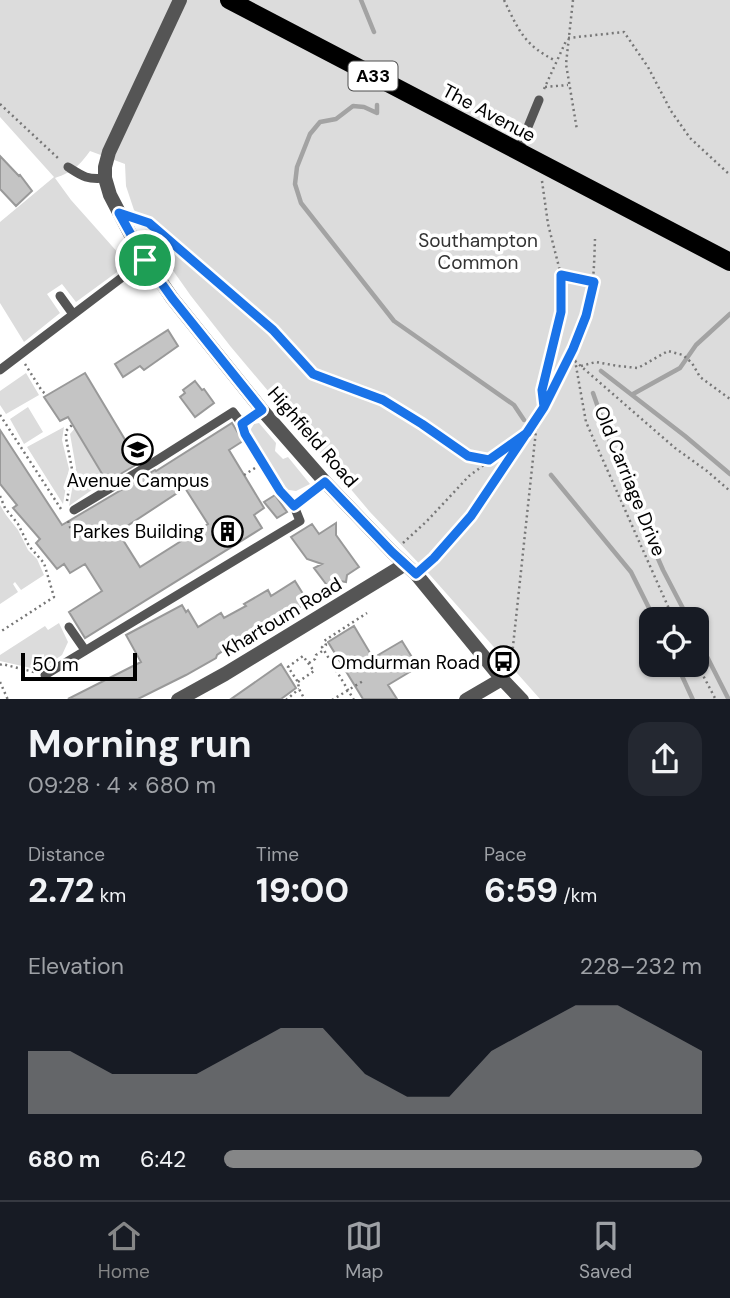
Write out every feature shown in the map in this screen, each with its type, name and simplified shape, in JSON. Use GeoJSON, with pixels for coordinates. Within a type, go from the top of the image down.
{"type":"FeatureCollection","features":[{"type":"Feature","properties":{"kind":"main road","name":"The Avenue"},"geometry":{"type":"LineString","coordinates":[[229,0],[730,262]]}},
{"type":"Feature","properties":{"kind":"street"},"geometry":{"type":"LineString","coordinates":[[105,178],[109,152],[180,0]]}},
{"type":"Feature","properties":{"kind":"street","name":"Highfield Road"},"geometry":{"type":"LineString","coordinates":[[105,178],[119,213],[145,260],[172,298],[262,410],[325,482],[416,574],[502,679],[522,699]]}},
{"type":"Feature","properties":{"kind":"street","name":"Khartoum Road"},"geometry":{"type":"LineString","coordinates":[[178,699],[225,674],[404,563]]}},
{"type":"Feature","properties":{"kind":"street"},"geometry":{"type":"LineString","coordinates":[[467,699],[502,679]]}},
{"type":"Feature","properties":{"kind":"lane"},"geometry":{"type":"LineString","coordinates":[[518,151],[539,100]]}},
{"type":"Feature","properties":{"kind":"lane"},"geometry":{"type":"LineString","coordinates":[[68,167],[85,178],[105,178]]}},
{"type":"Feature","properties":{"kind":"lane"},"geometry":{"type":"LineString","coordinates":[[0,370],[145,260]]}},
{"type":"Feature","properties":{"kind":"lane"},"geometry":{"type":"LineString","coordinates":[[60,296],[73,314]]}},
{"type":"Feature","properties":{"kind":"lane"},"geometry":{"type":"LineString","coordinates":[[69,512],[233,412],[242,424],[262,410]]}},
{"type":"Feature","properties":{"kind":"lane"},"geometry":{"type":"LineString","coordinates":[[294,506],[325,482]]}},
{"type":"Feature","properties":{"kind":"lane"},"geometry":{"type":"LineString","coordinates":[[45,675],[300,521],[294,506],[280,491]]}},
{"type":"Feature","properties":{"kind":"lane"},"geometry":{"type":"LineString","coordinates":[[69,627],[85,650]]}},
{"type":"Feature","properties":{"kind":"path"},"geometry":{"type":"LineString","coordinates":[[504,0],[519,31],[537,52],[556,61]]}},
{"type":"Feature","properties":{"kind":"path"},"geometry":{"type":"LineString","coordinates":[[573,0],[566,64],[577,130]]}},
{"type":"Feature","properties":{"kind":"path"},"geometry":{"type":"LineString","coordinates":[[568,38],[624,32],[690,138],[730,175]]}},
{"type":"Feature","properties":{"kind":"path"},"geometry":{"type":"LineString","coordinates":[[539,100],[568,38]]}},
{"type":"Feature","properties":{"kind":"path"},"geometry":{"type":"LineString","coordinates":[[545,88],[568,85]]}},
{"type":"Feature","properties":{"kind":"path"},"geometry":{"type":"LineString","coordinates":[[0,104],[68,167]]}},
{"type":"Feature","properties":{"kind":"path"},"geometry":{"type":"LineString","coordinates":[[542,164],[542,186],[548,225],[561,275],[561,312],[542,390],[544,407]]}},
{"type":"Feature","properties":{"kind":"path"},"geometry":{"type":"LineString","coordinates":[[119,213],[149,223],[273,330],[313,374],[383,400],[468,456],[489,460]]}},
{"type":"Feature","properties":{"kind":"path"},"geometry":{"type":"LineString","coordinates":[[416,574],[471,516],[544,407],[586,316],[594,282],[595,239]]}},
{"type":"Feature","properties":{"kind":"path"},"geometry":{"type":"LineString","coordinates":[[561,275],[594,282]]}},
{"type":"Feature","properties":{"kind":"path","name":"Old Carriage Drive"},"geometry":{"type":"LineString","coordinates":[[573,349],[586,422],[668,607]]}},
{"type":"Feature","properties":{"kind":"path"},"geometry":{"type":"LineString","coordinates":[[581,366],[596,362],[638,368],[668,351],[682,355],[692,363],[700,377],[730,399]]}},
{"type":"Feature","properties":{"kind":"path"},"geometry":{"type":"LineString","coordinates":[[20,356],[47,395]]}},
{"type":"Feature","properties":{"kind":"path"},"geometry":{"type":"LineString","coordinates":[[575,361],[675,448],[730,491]]}},
{"type":"Feature","properties":{"kind":"path"},"geometry":{"type":"LineString","coordinates":[[0,415],[69,512]]}},
{"type":"Feature","properties":{"kind":"path"},"geometry":{"type":"LineString","coordinates":[[502,679],[511,667],[537,418]]}},
{"type":"Feature","properties":{"kind":"path"},"geometry":{"type":"LineString","coordinates":[[71,530],[69,512],[72,469],[66,431],[73,424]]}},
{"type":"Feature","properties":{"kind":"path"},"geometry":{"type":"LineString","coordinates":[[242,424],[245,434],[280,491]]}},
{"type":"Feature","properties":{"kind":"path"},"geometry":{"type":"LineString","coordinates":[[392,552],[427,521],[469,476],[527,433]]}},
{"type":"Feature","properties":{"kind":"path"},"geometry":{"type":"LineString","coordinates":[[244,475],[263,463]]}},
{"type":"Feature","properties":{"kind":"path"},"geometry":{"type":"LineString","coordinates":[[0,496],[29,546],[44,564],[54,597],[0,632]]}},
{"type":"Feature","properties":{"kind":"path"},"geometry":{"type":"LineString","coordinates":[[354,699],[322,647],[326,645],[324,641],[367,613]]}},
{"type":"Feature","properties":{"kind":"path"},"geometry":{"type":"LineString","coordinates":[[309,663],[324,650]]}},
{"type":"Feature","properties":{"kind":"path"},"geometry":{"type":"LineString","coordinates":[[298,682],[314,671],[303,656],[288,667],[305,699]]}},
{"type":"Feature","properties":{"kind":"path"},"geometry":{"type":"LineString","coordinates":[[0,665],[45,675]]}},
{"type":"Feature","properties":{"kind":"path"},"geometry":{"type":"LineString","coordinates":[[704,677],[716,699]]}},
{"type":"Feature","properties":{"kind":"path"},"geometry":{"type":"LineString","coordinates":[[332,699],[363,681]]}},
{"type":"Feature","properties":{"kind":"path"},"geometry":{"type":"LineString","coordinates":[[0,682],[8,699]]}},
{"type":"Feature","properties":{"kind":"path"},"geometry":{"type":"LineString","coordinates":[[286,699],[299,689]]}},
{"type":"Feature","properties":{"kind":"green space","name":"Southampton Common"},"geometry":{"type":"Polygon","coordinates":[[[0,0],[730,0],[730,699],[540,699],[370,512],[191,296],[134,210],[126,186],[125,164],[90,151],[75,168],[55,178],[128,264],[76,302],[62,284],[47,294],[60,313],[24,342],[0,303],[0,222],[54,177],[0,117],[0,0]]]}},
{"type":"Feature","properties":{"kind":"green space"},"geometry":{"type":"Polygon","coordinates":[[[26,373],[39,395],[6,414],[0,405],[0,391],[26,373]]]}},
{"type":"Feature","properties":{"kind":"green space"},"geometry":{"type":"Polygon","coordinates":[[[28,407],[43,432],[24,444],[10,419],[28,407]]]}},
{"type":"Feature","properties":{"kind":"green space"},"geometry":{"type":"Polygon","coordinates":[[[259,423],[276,443],[275,451],[283,459],[288,457],[310,484],[296,491],[282,489],[248,434],[254,424],[259,423]]]}},
{"type":"Feature","properties":{"kind":"green space"},"geometry":{"type":"Polygon","coordinates":[[[64,427],[62,440],[69,469],[63,504],[27,447],[64,427]]]}},
{"type":"Feature","properties":{"kind":"green space"},"geometry":{"type":"Polygon","coordinates":[[[75,428],[106,480],[69,506],[76,468],[70,434],[75,428]]]}},
{"type":"Feature","properties":{"kind":"green space"},"geometry":{"type":"Polygon","coordinates":[[[0,505],[28,550],[37,559],[44,575],[21,590],[15,582],[13,584],[18,592],[0,604],[0,505]]]}},
{"type":"Feature","properties":{"kind":"green space"},"geometry":{"type":"Polygon","coordinates":[[[59,623],[68,642],[62,655],[40,670],[0,661],[0,655],[45,626],[48,630],[59,623]]]}},
{"type":"Feature","properties":{"kind":"building"},"geometry":{"type":"Polygon","coordinates":[[[0,156],[32,191],[16,206],[0,189],[0,156]]]}},
{"type":"Feature","properties":{"kind":"building"},"geometry":{"type":"Polygon","coordinates":[[[168,330],[178,346],[144,370],[140,366],[123,377],[115,364],[168,330]]]}},
{"type":"Feature","properties":{"kind":"building"},"geometry":{"type":"Polygon","coordinates":[[[85,373],[139,463],[107,482],[68,417],[60,421],[44,397],[85,373]]]}},
{"type":"Feature","properties":{"kind":"building"},"geometry":{"type":"Polygon","coordinates":[[[195,381],[214,403],[195,417],[180,397],[185,393],[183,390],[195,381]]]}},
{"type":"Feature","properties":{"kind":"building","name":"Parkes Building"},"geometry":{"type":"Polygon","coordinates":[[[232,423],[243,441],[229,450],[264,508],[254,515],[262,528],[85,638],[69,612],[102,591],[85,564],[70,573],[64,564],[57,569],[36,543],[40,539],[13,508],[17,505],[0,484],[0,430],[62,525],[232,423]],[[185,488],[118,532],[140,567],[208,524],[185,488]]]}},
{"type":"Feature","properties":{"kind":"building"},"geometry":{"type":"Polygon","coordinates":[[[275,495],[287,512],[277,518],[264,502],[275,495]]]}},
{"type":"Feature","properties":{"kind":"building"},"geometry":{"type":"Polygon","coordinates":[[[336,523],[336,535],[359,567],[347,575],[346,582],[340,581],[329,588],[314,568],[322,564],[307,559],[291,537],[312,524],[319,534],[336,523]]]}},
{"type":"Feature","properties":{"kind":"building"},"geometry":{"type":"Polygon","coordinates":[[[295,581],[308,602],[249,639],[248,637],[231,648],[230,646],[216,658],[186,675],[138,699],[68,699],[141,662],[126,635],[182,605],[198,627],[221,613],[224,618],[268,590],[271,596],[295,581]]]}},
{"type":"Feature","properties":{"kind":"building"},"geometry":{"type":"Polygon","coordinates":[[[354,626],[373,658],[402,641],[418,667],[388,685],[397,699],[363,699],[328,642],[354,626]]]}},
{"type":"Feature","properties":{"kind":"building"},"geometry":{"type":"Polygon","coordinates":[[[281,664],[296,688],[281,699],[231,699],[281,664]]]}},
{"type":"Feature","properties":{"kind":"waterway"},"geometry":{"type":"LineString","coordinates":[[361,0],[374,32]]}},
{"type":"Feature","properties":{"kind":"waterway"},"geometry":{"type":"LineString","coordinates":[[377,105],[377,113],[364,107],[353,106],[336,119],[320,122],[310,134],[297,167],[295,184],[301,203],[394,321],[514,405],[524,420]]}},
{"type":"Feature","properties":{"kind":"waterway"},"geometry":{"type":"LineString","coordinates":[[633,394],[680,368],[696,345],[730,314]]}},
{"type":"Feature","properties":{"kind":"waterway"},"geometry":{"type":"LineString","coordinates":[[601,371],[730,474]]}},
{"type":"Feature","properties":{"kind":"waterway"},"geometry":{"type":"LineString","coordinates":[[593,393],[622,476],[682,607]]}},
{"type":"Feature","properties":{"kind":"waterway"},"geometry":{"type":"LineString","coordinates":[[551,475],[631,572],[648,607]]}},
{"type":"Feature","properties":{"kind":"waterway"},"geometry":{"type":"LineString","coordinates":[[709,661],[728,699]]}},
{"type":"Feature","properties":{"kind":"waterway"},"geometry":{"type":"LineString","coordinates":[[682,677],[693,699]]}},
{"type":"Feature","properties":{"kind":"place","name":"Avenue Campus"},"geometry":{"type":"Point","coordinates":[138,449]}},
{"type":"Feature","properties":{"kind":"place","name":"Parkes Building"},"geometry":{"type":"Point","coordinates":[227,531]}},
{"type":"Feature","properties":{"kind":"place","name":"Omdurman Road"},"geometry":{"type":"Point","coordinates":[503,662]}},
{"type":"Feature","properties":{"kind":"route"},"geometry":{"type":"LineString","coordinates":[[145,260],[119,213],[149,223],[273,330],[313,374],[383,400],[468,456],[489,460],[527,433],[537,418],[544,407],[542,390],[561,312],[561,275],[594,282],[586,316],[573,349],[544,407],[527,433],[471,516],[416,574],[325,482],[294,506],[285,497],[245,434],[242,424],[262,410],[145,260]]}}]}
